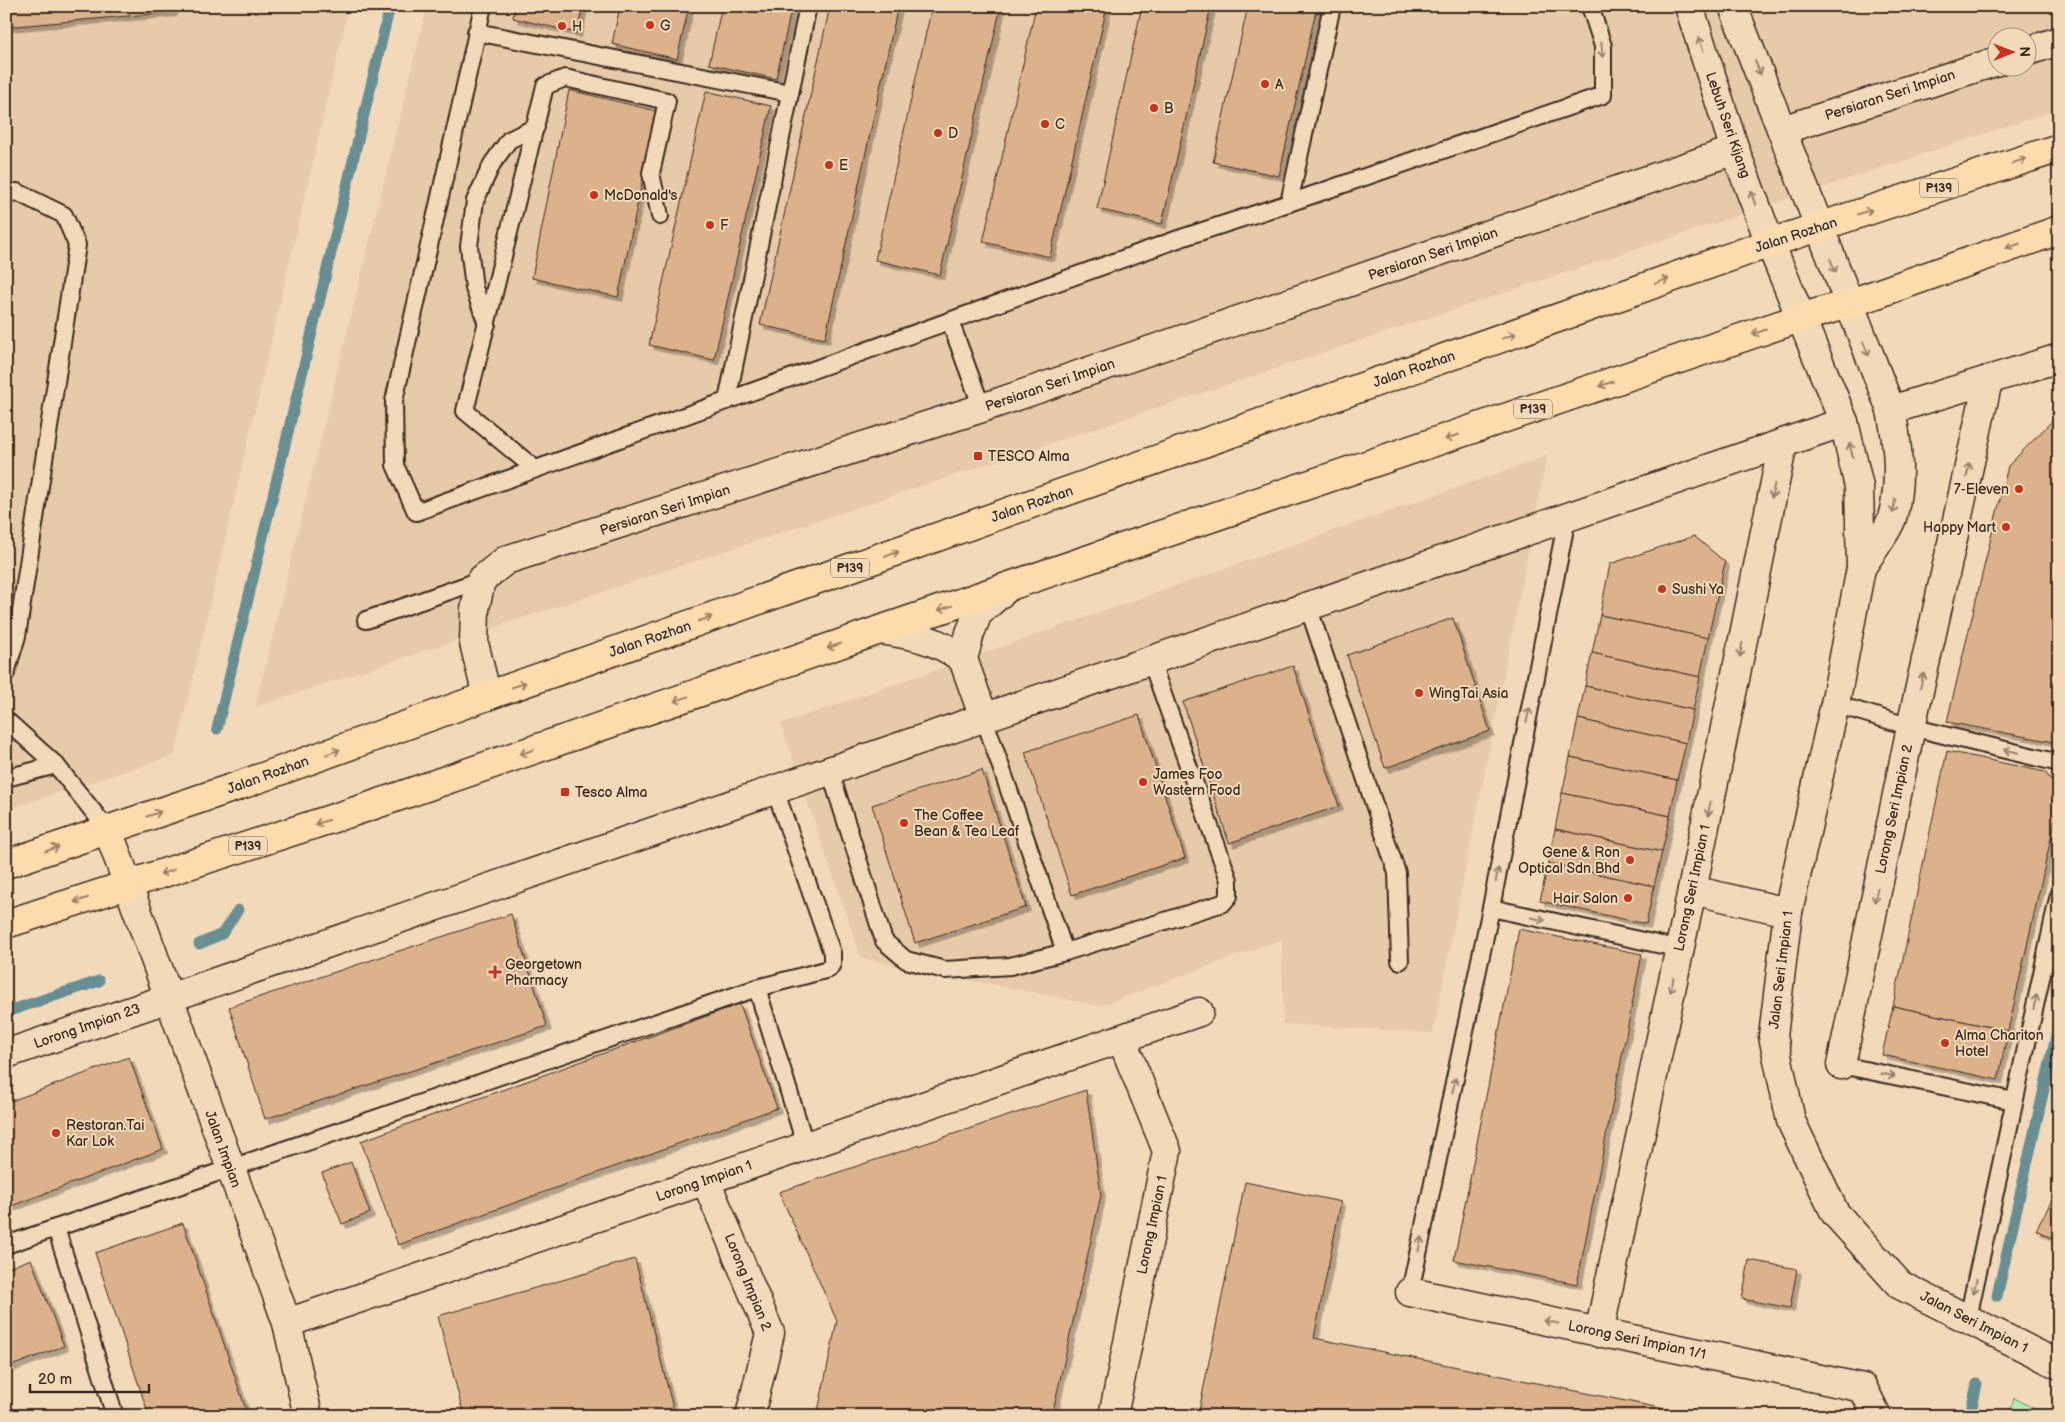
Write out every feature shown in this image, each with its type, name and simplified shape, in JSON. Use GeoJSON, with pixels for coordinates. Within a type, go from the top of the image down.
{"type":"FeatureCollection","features":[{"type":"Feature","properties":{"kind":"main road","name":"Jalan Rozhan"},"geometry":{"type":"LineString","coordinates":[[6,864],[238,786],[487,696],[1770,243],[2059,148]]}},
{"type":"Feature","properties":{"kind":"main road","name":"P139"},"geometry":{"type":"LineString","coordinates":[[6,924],[368,807],[880,630],[1800,318],[1848,304],[2059,230]]}},
{"type":"Feature","properties":{"kind":"main road"},"geometry":{"type":"LineString","coordinates":[[108,830],[128,885]]}},
{"type":"Feature","properties":{"kind":"street","name":"Lebuh Seri Kijang"},"geometry":{"type":"LineString","coordinates":[[1689,6],[1735,150],[1800,318]]}},
{"type":"Feature","properties":{"kind":"street"},"geometry":{"type":"LineString","coordinates":[[1733,6],[1819,227]]}},
{"type":"Feature","properties":{"kind":"street"},"geometry":{"type":"LineString","coordinates":[[2038,48],[2059,41]]}},
{"type":"Feature","properties":{"kind":"street","name":"Persiaran Seri Impian"},"geometry":{"type":"LineString","coordinates":[[1782,130],[1988,64]]}},
{"type":"Feature","properties":{"kind":"street","name":"Persiaran Seri Impian"},"geometry":{"type":"LineString","coordinates":[[481,580],[506,560],[982,408],[1735,150]]}},
{"type":"Feature","properties":{"kind":"street","name":"Jalan Seri Impian 1"},"geometry":{"type":"LineString","coordinates":[[1819,227],[1891,410],[1897,441],[1898,478],[1891,519],[1861,568]]}},
{"type":"Feature","properties":{"kind":"street","name":"Jalan Seri Impian 1"},"geometry":{"type":"LineString","coordinates":[[1800,318],[1844,422],[1859,487],[1861,568],[1835,704],[1788,912],[1773,1036],[1791,1121],[1835,1214],[1900,1285],[2059,1365]]}},
{"type":"Feature","properties":{"kind":"street"},"geometry":{"type":"LineString","coordinates":[[1891,410],[2059,358]]}},
{"type":"Feature","properties":{"kind":"street","name":"Lorong Seri Impian 2"},"geometry":{"type":"LineString","coordinates":[[1840,1065],[1911,728],[1988,381]]}},
{"type":"Feature","properties":{"kind":"street"},"geometry":{"type":"LineString","coordinates":[[168,999],[1844,422]]}},
{"type":"Feature","properties":{"kind":"street","name":"Lorong Seri Impian 1"},"geometry":{"type":"LineString","coordinates":[[1598,1333],[1680,949],[1783,443]]}},
{"type":"Feature","properties":{"kind":"street"},"geometry":{"type":"LineString","coordinates":[[481,580],[475,608],[474,643],[487,696]]}},
{"type":"Feature","properties":{"kind":"street"},"geometry":{"type":"LineString","coordinates":[[984,718],[964,659],[970,633],[978,613],[1008,587]]}},
{"type":"Feature","properties":{"kind":"street"},"geometry":{"type":"LineString","coordinates":[[880,630],[920,636],[946,646],[964,659]]}},
{"type":"Feature","properties":{"kind":"street","name":"Jalan Impian"},"geometry":{"type":"LineString","coordinates":[[128,885],[287,1323],[308,1416]]}},
{"type":"Feature","properties":{"kind":"street"},"geometry":{"type":"LineString","coordinates":[[1692,890],[1788,912]]}},
{"type":"Feature","properties":{"kind":"street","name":"Lorong Impian 23"},"geometry":{"type":"LineString","coordinates":[[6,1054],[168,999]]}},
{"type":"Feature","properties":{"kind":"street","name":"Lorong Impian 1"},"geometry":{"type":"LineString","coordinates":[[287,1323],[1122,1040],[1199,1012]]}},
{"type":"Feature","properties":{"kind":"street","name":"Lorong Impian 1"},"geometry":{"type":"LineString","coordinates":[[1113,1416],[1167,1151],[1122,1040]]}},
{"type":"Feature","properties":{"kind":"street","name":"Lorong Impian 2"},"geometry":{"type":"LineString","coordinates":[[706,1180],[770,1333],[750,1416]]}},
{"type":"Feature","properties":{"kind":"street","name":"Lorong Seri Impian 1/1"},"geometry":{"type":"LineString","coordinates":[[1410,1292],[1863,1388],[1877,1416]]}},
{"type":"Feature","properties":{"kind":"lane"},"geometry":{"type":"LineString","coordinates":[[483,6],[394,401],[395,465],[416,512],[1181,238],[1290,203],[1603,95],[1603,46],[1590,6]]}},
{"type":"Feature","properties":{"kind":"lane"},"geometry":{"type":"LineString","coordinates":[[727,401],[808,6]]}},
{"type":"Feature","properties":{"kind":"lane"},"geometry":{"type":"LineString","coordinates":[[1290,203],[1332,6]]}},
{"type":"Feature","properties":{"kind":"lane"},"geometry":{"type":"LineString","coordinates":[[476,32],[790,93]]}},
{"type":"Feature","properties":{"kind":"lane"},"geometry":{"type":"LineString","coordinates":[[535,469],[465,411],[545,86],[565,78],[667,102],[651,173],[660,216]]}},
{"type":"Feature","properties":{"kind":"lane"},"geometry":{"type":"LineString","coordinates":[[487,324],[474,288],[470,246],[475,201],[492,164],[509,140],[536,127]]}},
{"type":"Feature","properties":{"kind":"lane"},"geometry":{"type":"LineString","coordinates":[[6,193],[17,192],[64,214],[77,245],[17,636],[6,673]]}},
{"type":"Feature","properties":{"kind":"lane"},"geometry":{"type":"LineString","coordinates":[[950,321],[982,408]]}},
{"type":"Feature","properties":{"kind":"lane"},"geometry":{"type":"LineString","coordinates":[[1410,1292],[1491,908],[1567,518]]}},
{"type":"Feature","properties":{"kind":"lane","name":"Persiaran Seri Impian"},"geometry":{"type":"LineString","coordinates":[[366,620],[481,580]]}},
{"type":"Feature","properties":{"kind":"lane"},"geometry":{"type":"LineString","coordinates":[[1308,606],[1397,873],[1400,961]]}},
{"type":"Feature","properties":{"kind":"lane"},"geometry":{"type":"LineString","coordinates":[[830,771],[884,941],[906,960],[945,970],[1010,966],[1065,952],[1223,903],[1229,896],[1229,880],[1151,660]]}},
{"type":"Feature","properties":{"kind":"lane"},"geometry":{"type":"LineString","coordinates":[[1835,704],[1911,728],[2059,763]]}},
{"type":"Feature","properties":{"kind":"lane"},"geometry":{"type":"LineString","coordinates":[[984,718],[1065,952]]}},
{"type":"Feature","properties":{"kind":"lane"},"geometry":{"type":"LineString","coordinates":[[6,720],[56,765],[108,830]]}},
{"type":"Feature","properties":{"kind":"lane"},"geometry":{"type":"LineString","coordinates":[[6,778],[56,765]]}},
{"type":"Feature","properties":{"kind":"lane"},"geometry":{"type":"LineString","coordinates":[[6,1245],[757,988],[829,969],[832,964],[832,954],[775,790]]}},
{"type":"Feature","properties":{"kind":"lane"},"geometry":{"type":"LineString","coordinates":[[1968,1318],[2059,894]]}},
{"type":"Feature","properties":{"kind":"lane"},"geometry":{"type":"LineString","coordinates":[[1491,908],[1680,949]]}},
{"type":"Feature","properties":{"kind":"lane"},"geometry":{"type":"LineString","coordinates":[[757,988],[806,1147]]}},
{"type":"Feature","properties":{"kind":"lane","name":"Lorong Seri Impian 2"},"geometry":{"type":"LineString","coordinates":[[1840,1065],[2014,1101]]}},
{"type":"Feature","properties":{"kind":"lane"},"geometry":{"type":"LineString","coordinates":[[56,1228],[115,1416]]}},
{"type":"Feature","properties":{"kind":"shaded area"},"geometry":{"type":"Polygon","coordinates":[[[6,6],[349,6],[175,755],[6,810],[6,6]]]}},
{"type":"Feature","properties":{"kind":"shaded area"},"geometry":{"type":"Polygon","coordinates":[[[427,6],[2059,6],[2059,109],[255,707],[427,6]]]}},
{"type":"Feature","properties":{"kind":"shaded area"},"geometry":{"type":"Polygon","coordinates":[[[1547,456],[1433,1033],[1283,1024],[1282,939],[1100,1006],[861,958],[781,724],[1547,456]]]}},
{"type":"Feature","properties":{"kind":"green space"},"geometry":{"type":"Polygon","coordinates":[[[2014,1398],[2048,1416],[2010,1416],[2014,1398]]]}},
{"type":"Feature","properties":{"kind":"building"},"geometry":{"type":"Polygon","coordinates":[[[6,6],[175,6],[172,12],[6,27],[6,6]]]}},
{"type":"Feature","properties":{"kind":"building","name":"H"},"geometry":{"type":"Polygon","coordinates":[[[515,6],[583,6],[577,33],[513,18],[515,6]]]}},
{"type":"Feature","properties":{"kind":"building","name":"G"},"geometry":{"type":"Polygon","coordinates":[[[620,6],[689,6],[677,59],[612,44],[620,6]]]}},
{"type":"Feature","properties":{"kind":"building"},"geometry":{"type":"Polygon","coordinates":[[[722,6],[792,6],[776,79],[709,64],[722,6]]]}},
{"type":"Feature","properties":{"kind":"building","name":"E"},"geometry":{"type":"Polygon","coordinates":[[[830,6],[898,6],[825,339],[760,325],[830,6]]]}},
{"type":"Feature","properties":{"kind":"building","name":"D"},"geometry":{"type":"Polygon","coordinates":[[[932,6],[1001,6],[940,275],[875,260],[932,6]]]}},
{"type":"Feature","properties":{"kind":"building","name":"C"},"geometry":{"type":"Polygon","coordinates":[[[1036,6],[1107,6],[1050,257],[983,242],[1036,6]]]}},
{"type":"Feature","properties":{"kind":"building","name":"B"},"geometry":{"type":"Polygon","coordinates":[[[1142,6],[1211,6],[1162,224],[1097,209],[1142,6]]]}},
{"type":"Feature","properties":{"kind":"building","name":"A"},"geometry":{"type":"Polygon","coordinates":[[[1248,6],[1317,6],[1279,176],[1213,162],[1248,6]]]}},
{"type":"Feature","properties":{"kind":"building","name":"McDonald's"},"geometry":{"type":"Polygon","coordinates":[[[569,90],[657,111],[618,297],[532,278],[569,90]]]}},
{"type":"Feature","properties":{"kind":"building","name":"F"},"geometry":{"type":"Polygon","coordinates":[[[706,91],[771,106],[714,360],[649,345],[706,91]]]}},
{"type":"Feature","properties":{"kind":"building"},"geometry":{"type":"Polygon","coordinates":[[[2059,414],[2059,743],[1947,722],[2008,466],[2059,414]]]}},
{"type":"Feature","properties":{"kind":"building","name":"Sushi Ya"},"geometry":{"type":"Polygon","coordinates":[[[1694,536],[1725,562],[1708,638],[1600,615],[1610,564],[1694,536]]]}},
{"type":"Feature","properties":{"kind":"building"},"geometry":{"type":"Polygon","coordinates":[[[1600,615],[1708,638],[1700,677],[1592,653],[1600,615]]]}},
{"type":"Feature","properties":{"kind":"building","name":"WingTai Asia"},"geometry":{"type":"Polygon","coordinates":[[[1453,618],[1490,731],[1385,768],[1347,655],[1453,618]]]}},
{"type":"Feature","properties":{"kind":"building"},"geometry":{"type":"Polygon","coordinates":[[[1592,653],[1700,677],[1693,710],[1585,686],[1592,653]]]}},
{"type":"Feature","properties":{"kind":"building"},"geometry":{"type":"Polygon","coordinates":[[[1293,666],[1339,806],[1229,843],[1183,702],[1293,666]]]}},
{"type":"Feature","properties":{"kind":"building"},"geometry":{"type":"Polygon","coordinates":[[[1585,686],[1693,710],[1686,743],[1578,719],[1585,686]]]}},
{"type":"Feature","properties":{"kind":"building"},"geometry":{"type":"Polygon","coordinates":[[[1139,715],[1185,858],[1072,895],[1025,752],[1139,715]]]}},
{"type":"Feature","properties":{"kind":"building"},"geometry":{"type":"Polygon","coordinates":[[[1578,719],[1686,743],[1677,780],[1570,757],[1578,719]]]}},
{"type":"Feature","properties":{"kind":"building"},"geometry":{"type":"Polygon","coordinates":[[[1947,751],[2045,772],[2059,791],[2059,802],[2008,1031],[1893,1006],[1947,751]]]}},
{"type":"Feature","properties":{"kind":"building"},"geometry":{"type":"Polygon","coordinates":[[[1570,757],[1677,780],[1670,816],[1562,793],[1570,757]]]}},
{"type":"Feature","properties":{"kind":"building"},"geometry":{"type":"Polygon","coordinates":[[[982,770],[1026,907],[915,943],[872,805],[982,770]]]}},
{"type":"Feature","properties":{"kind":"building"},"geometry":{"type":"Polygon","coordinates":[[[1562,793],[1670,816],[1662,852],[1555,829],[1562,793]]]}},
{"type":"Feature","properties":{"kind":"building"},"geometry":{"type":"Polygon","coordinates":[[[1555,829],[1662,852],[1654,886],[1548,863],[1555,829]]]}},
{"type":"Feature","properties":{"kind":"building"},"geometry":{"type":"Polygon","coordinates":[[[1548,863],[1654,886],[1646,924],[1540,901],[1548,863]]]}},
{"type":"Feature","properties":{"kind":"building"},"geometry":{"type":"Polygon","coordinates":[[[511,914],[547,1026],[265,1119],[229,1007],[511,914]]]}},
{"type":"Feature","properties":{"kind":"building"},"geometry":{"type":"Polygon","coordinates":[[[1519,929],[1642,954],[1577,1284],[1454,1260],[1519,929]]]}},
{"type":"Feature","properties":{"kind":"building"},"geometry":{"type":"Polygon","coordinates":[[[740,1004],[777,1108],[398,1245],[361,1141],[740,1004]]]}},
{"type":"Feature","properties":{"kind":"building","name":"Alma Chariton Hotel"},"geometry":{"type":"Polygon","coordinates":[[[1893,1006],[2008,1031],[1998,1080],[1882,1055],[1893,1006]]]}},
{"type":"Feature","properties":{"kind":"building"},"geometry":{"type":"Polygon","coordinates":[[[129,1057],[163,1149],[6,1208],[6,1103],[129,1057]]]}},
{"type":"Feature","properties":{"kind":"building"},"geometry":{"type":"Polygon","coordinates":[[[1086,1090],[1101,1195],[1052,1416],[817,1416],[837,1321],[779,1192],[1086,1090]]]}},
{"type":"Feature","properties":{"kind":"building"},"geometry":{"type":"Polygon","coordinates":[[[351,1162],[370,1213],[342,1224],[322,1173],[351,1162]]]}},
{"type":"Feature","properties":{"kind":"building"},"geometry":{"type":"Polygon","coordinates":[[[1245,1182],[1341,1202],[1314,1338],[1700,1416],[1198,1416],[1245,1182]]]}},
{"type":"Feature","properties":{"kind":"building"},"geometry":{"type":"Polygon","coordinates":[[[2059,1187],[2059,1242],[2036,1230],[2059,1187]]]}},
{"type":"Feature","properties":{"kind":"building"},"geometry":{"type":"Polygon","coordinates":[[[183,1223],[248,1416],[149,1416],[95,1253],[183,1223]]]}},
{"type":"Feature","properties":{"kind":"building"},"geometry":{"type":"Polygon","coordinates":[[[31,1259],[64,1346],[6,1368],[6,1269],[31,1259]]]}},
{"type":"Feature","properties":{"kind":"building"},"geometry":{"type":"Polygon","coordinates":[[[635,1259],[675,1416],[464,1416],[438,1316],[635,1259]]]}},
{"type":"Feature","properties":{"kind":"building"},"geometry":{"type":"Polygon","coordinates":[[[1749,1260],[1797,1269],[1790,1308],[1742,1299],[1749,1260]]]}},
{"type":"Feature","properties":{"kind":"waterway"},"geometry":{"type":"LineString","coordinates":[[217,729],[390,6]]}},
{"type":"Feature","properties":{"kind":"waterway"},"geometry":{"type":"LineString","coordinates":[[199,944],[222,934],[238,910]]}},
{"type":"Feature","properties":{"kind":"waterway"},"geometry":{"type":"LineString","coordinates":[[6,1012],[99,981]]}},
{"type":"Feature","properties":{"kind":"waterway"},"geometry":{"type":"LineString","coordinates":[[1997,1296],[2059,1023]]}},
{"type":"Feature","properties":{"kind":"waterway"},"geometry":{"type":"LineString","coordinates":[[1970,1416],[1977,1384]]}},
{"type":"Feature","properties":{"kind":"place","name":"G"},"geometry":{"type":"Point","coordinates":[650,25]}},
{"type":"Feature","properties":{"kind":"place","name":"H"},"geometry":{"type":"Point","coordinates":[562,26]}},
{"type":"Feature","properties":{"kind":"place","name":"A"},"geometry":{"type":"Point","coordinates":[1265,84]}},
{"type":"Feature","properties":{"kind":"place","name":"B"},"geometry":{"type":"Point","coordinates":[1154,108]}},
{"type":"Feature","properties":{"kind":"place","name":"C"},"geometry":{"type":"Point","coordinates":[1045,124]}},
{"type":"Feature","properties":{"kind":"place","name":"D"},"geometry":{"type":"Point","coordinates":[938,133]}},
{"type":"Feature","properties":{"kind":"place","name":"E"},"geometry":{"type":"Point","coordinates":[829,165]}},
{"type":"Feature","properties":{"kind":"place","name":"McDonald's"},"geometry":{"type":"Point","coordinates":[594,195]}},
{"type":"Feature","properties":{"kind":"place","name":"F"},"geometry":{"type":"Point","coordinates":[710,225]}},
{"type":"Feature","properties":{"kind":"place","name":"TESCO Alma"},"geometry":{"type":"Point","coordinates":[978,456]}},
{"type":"Feature","properties":{"kind":"place","name":"7-Eleven"},"geometry":{"type":"Point","coordinates":[2019,489]}},
{"type":"Feature","properties":{"kind":"place","name":"Happy Mart"},"geometry":{"type":"Point","coordinates":[2006,527]}},
{"type":"Feature","properties":{"kind":"place","name":"Sushi Ya"},"geometry":{"type":"Point","coordinates":[1662,589]}},
{"type":"Feature","properties":{"kind":"place","name":"WingTai Asia"},"geometry":{"type":"Point","coordinates":[1419,693]}},
{"type":"Feature","properties":{"kind":"place","name":"James Foo Wastern Food"},"geometry":{"type":"Point","coordinates":[1143,782]}},
{"type":"Feature","properties":{"kind":"place","name":"Tesco Alma"},"geometry":{"type":"Point","coordinates":[565,792]}},
{"type":"Feature","properties":{"kind":"place","name":"The Coffee Bean & Tea Leaf"},"geometry":{"type":"Point","coordinates":[904,823]}},
{"type":"Feature","properties":{"kind":"place","name":"Gene & Ron Optical Sdn Bhd"},"geometry":{"type":"Point","coordinates":[1630,860]}},
{"type":"Feature","properties":{"kind":"place","name":"Hair Salon"},"geometry":{"type":"Point","coordinates":[1628,898]}},
{"type":"Feature","properties":{"kind":"place","name":"Georgetown Pharmacy"},"geometry":{"type":"Point","coordinates":[495,972]}},
{"type":"Feature","properties":{"kind":"place","name":"Alma Chariton Hotel"},"geometry":{"type":"Point","coordinates":[1945,1043]}},
{"type":"Feature","properties":{"kind":"place","name":"Restoran.Tai Kar Lok"},"geometry":{"type":"Point","coordinates":[56,1133]}}]}
